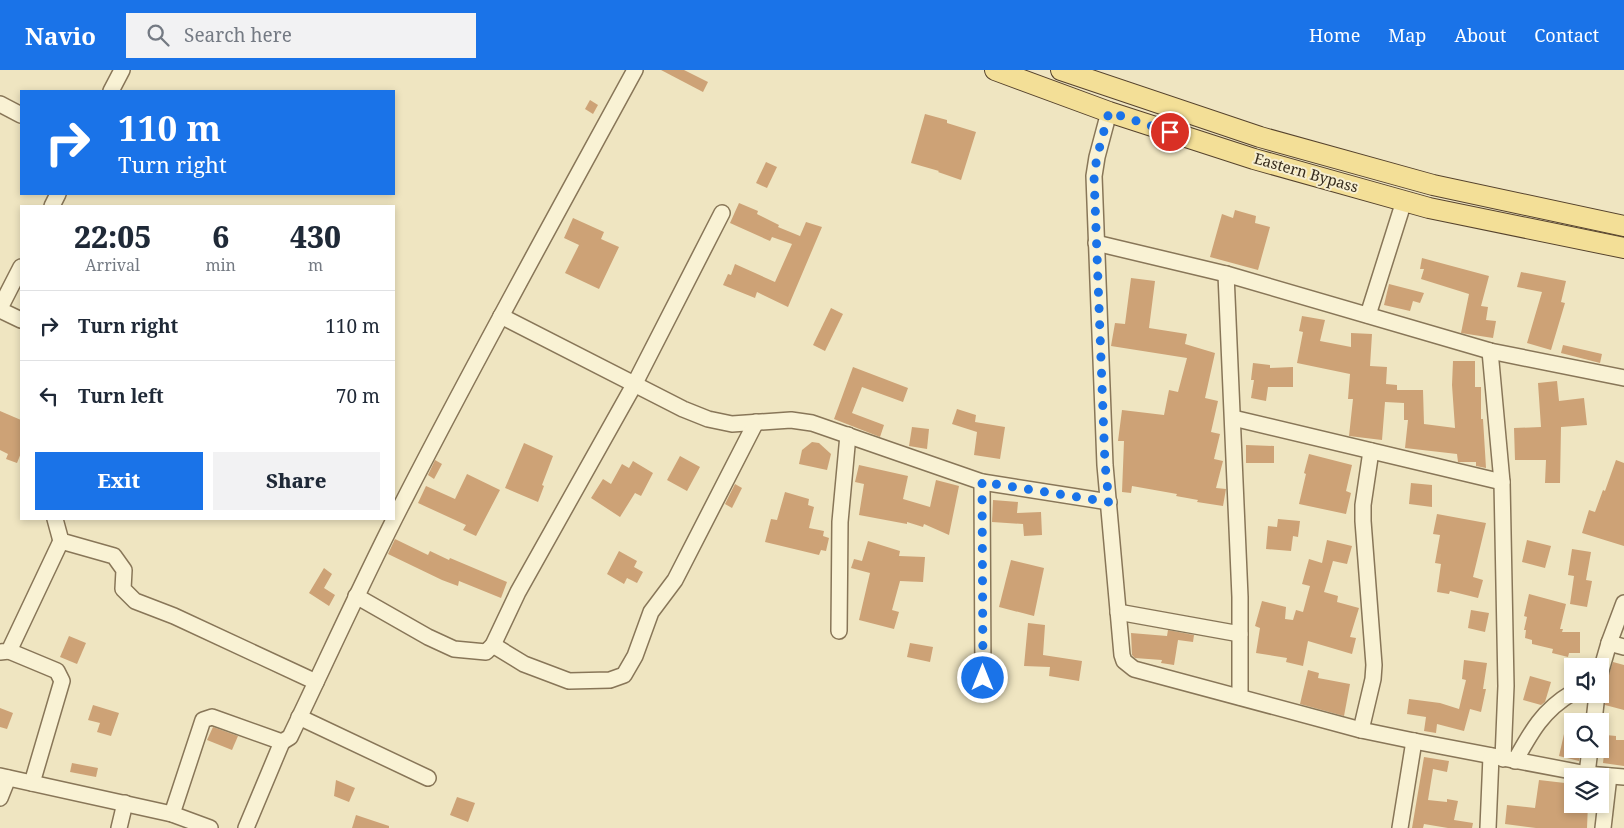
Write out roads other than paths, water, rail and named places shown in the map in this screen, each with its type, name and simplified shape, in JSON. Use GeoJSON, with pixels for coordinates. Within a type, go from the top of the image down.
{"type":"FeatureCollection","features":[{"type":"Feature","properties":{"kind":"main road","name":"Eastern Bypass"},"geometry":{"type":"LineString","coordinates":[[995,70],[1109,112],[1254,159],[1447,212],[1624,248]]}},
{"type":"Feature","properties":{"kind":"main road","name":"Eastern Bypass"},"geometry":{"type":"LineString","coordinates":[[1061,70],[1260,138],[1433,185],[1624,226]]}},
{"type":"Feature","properties":{"kind":"street"},"geometry":{"type":"LineString","coordinates":[[112,90],[122,70]]}},
{"type":"Feature","properties":{"kind":"street"},"geometry":{"type":"LineString","coordinates":[[397,505],[635,70]]}},
{"type":"Feature","properties":{"kind":"street"},"geometry":{"type":"LineString","coordinates":[[0,104],[20,114]]}},
{"type":"Feature","properties":{"kind":"street"},"geometry":{"type":"LineString","coordinates":[[1109,112],[1094,176],[1105,464],[1124,661],[1134,669],[1361,730],[1414,742],[1564,770]]}},
{"type":"Feature","properties":{"kind":"street"},"geometry":{"type":"LineString","coordinates":[[1368,315],[1404,201]]}},
{"type":"Feature","properties":{"kind":"street"},"geometry":{"type":"LineString","coordinates":[[356,596],[428,637],[454,649],[486,652],[493,645],[518,592],[634,384],[722,213]]}},
{"type":"Feature","properties":{"kind":"street"},"geometry":{"type":"LineString","coordinates":[[1096,243],[1226,274],[1490,351],[1624,378]]}},
{"type":"Feature","properties":{"kind":"street"},"geometry":{"type":"LineString","coordinates":[[20,269],[0,309],[20,319]]}},
{"type":"Feature","properties":{"kind":"street"},"geometry":{"type":"LineString","coordinates":[[1226,274],[1240,597],[1240,697]]}},
{"type":"Feature","properties":{"kind":"street"},"geometry":{"type":"LineString","coordinates":[[501,316],[683,410],[708,419],[732,424],[791,420],[812,423],[982,482],[1109,502]]}},
{"type":"Feature","properties":{"kind":"street"},"geometry":{"type":"LineString","coordinates":[[1488,828],[1503,759],[1506,686],[1502,482],[1490,351]]}},
{"type":"Feature","properties":{"kind":"street"},"geometry":{"type":"LineString","coordinates":[[1233,418],[1502,482]]}},
{"type":"Feature","properties":{"kind":"street"},"geometry":{"type":"LineString","coordinates":[[493,645],[524,664],[569,682],[610,680],[624,675],[635,656],[651,612],[675,580],[756,422]]}},
{"type":"Feature","properties":{"kind":"street"},"geometry":{"type":"LineString","coordinates":[[839,631],[840,522],[848,435]]}},
{"type":"Feature","properties":{"kind":"street"},"geometry":{"type":"LineString","coordinates":[[1361,730],[1373,679],[1374,665],[1363,520],[1363,505],[1371,451]]}},
{"type":"Feature","properties":{"kind":"street"},"geometry":{"type":"LineString","coordinates":[[982,482],[983,678]]}},
{"type":"Feature","properties":{"kind":"street"},"geometry":{"type":"LineString","coordinates":[[32,783],[62,681],[57,671],[4,652],[61,542],[54,520]]}},
{"type":"Feature","properties":{"kind":"street"},"geometry":{"type":"LineString","coordinates":[[246,828],[282,742],[290,737],[390,520]]}},
{"type":"Feature","properties":{"kind":"street"},"geometry":{"type":"LineString","coordinates":[[61,542],[114,556],[124,570],[123,589],[135,601],[174,616],[316,682]]}},
{"type":"Feature","properties":{"kind":"street"},"geometry":{"type":"LineString","coordinates":[[1609,658],[1616,645],[1624,603]]}},
{"type":"Feature","properties":{"kind":"street"},"geometry":{"type":"LineString","coordinates":[[1118,612],[1240,634]]}},
{"type":"Feature","properties":{"kind":"street"},"geometry":{"type":"LineString","coordinates":[[1503,759],[1530,733],[1542,717],[1564,698]]}},
{"type":"Feature","properties":{"kind":"street"},"geometry":{"type":"LineString","coordinates":[[172,814],[203,720],[212,717],[282,742]]}},
{"type":"Feature","properties":{"kind":"street"},"geometry":{"type":"LineString","coordinates":[[299,717],[428,778]]}},
{"type":"Feature","properties":{"kind":"street"},"geometry":{"type":"LineString","coordinates":[[1400,828],[1414,742]]}},
{"type":"Feature","properties":{"kind":"street"},"geometry":{"type":"LineString","coordinates":[[1603,828],[1616,776]]}},
{"type":"Feature","properties":{"kind":"street"},"geometry":{"type":"LineString","coordinates":[[0,798],[4,777],[172,814],[210,828]]}},
{"type":"Feature","properties":{"kind":"street"},"geometry":{"type":"LineString","coordinates":[[118,828],[125,803]]}}]}
